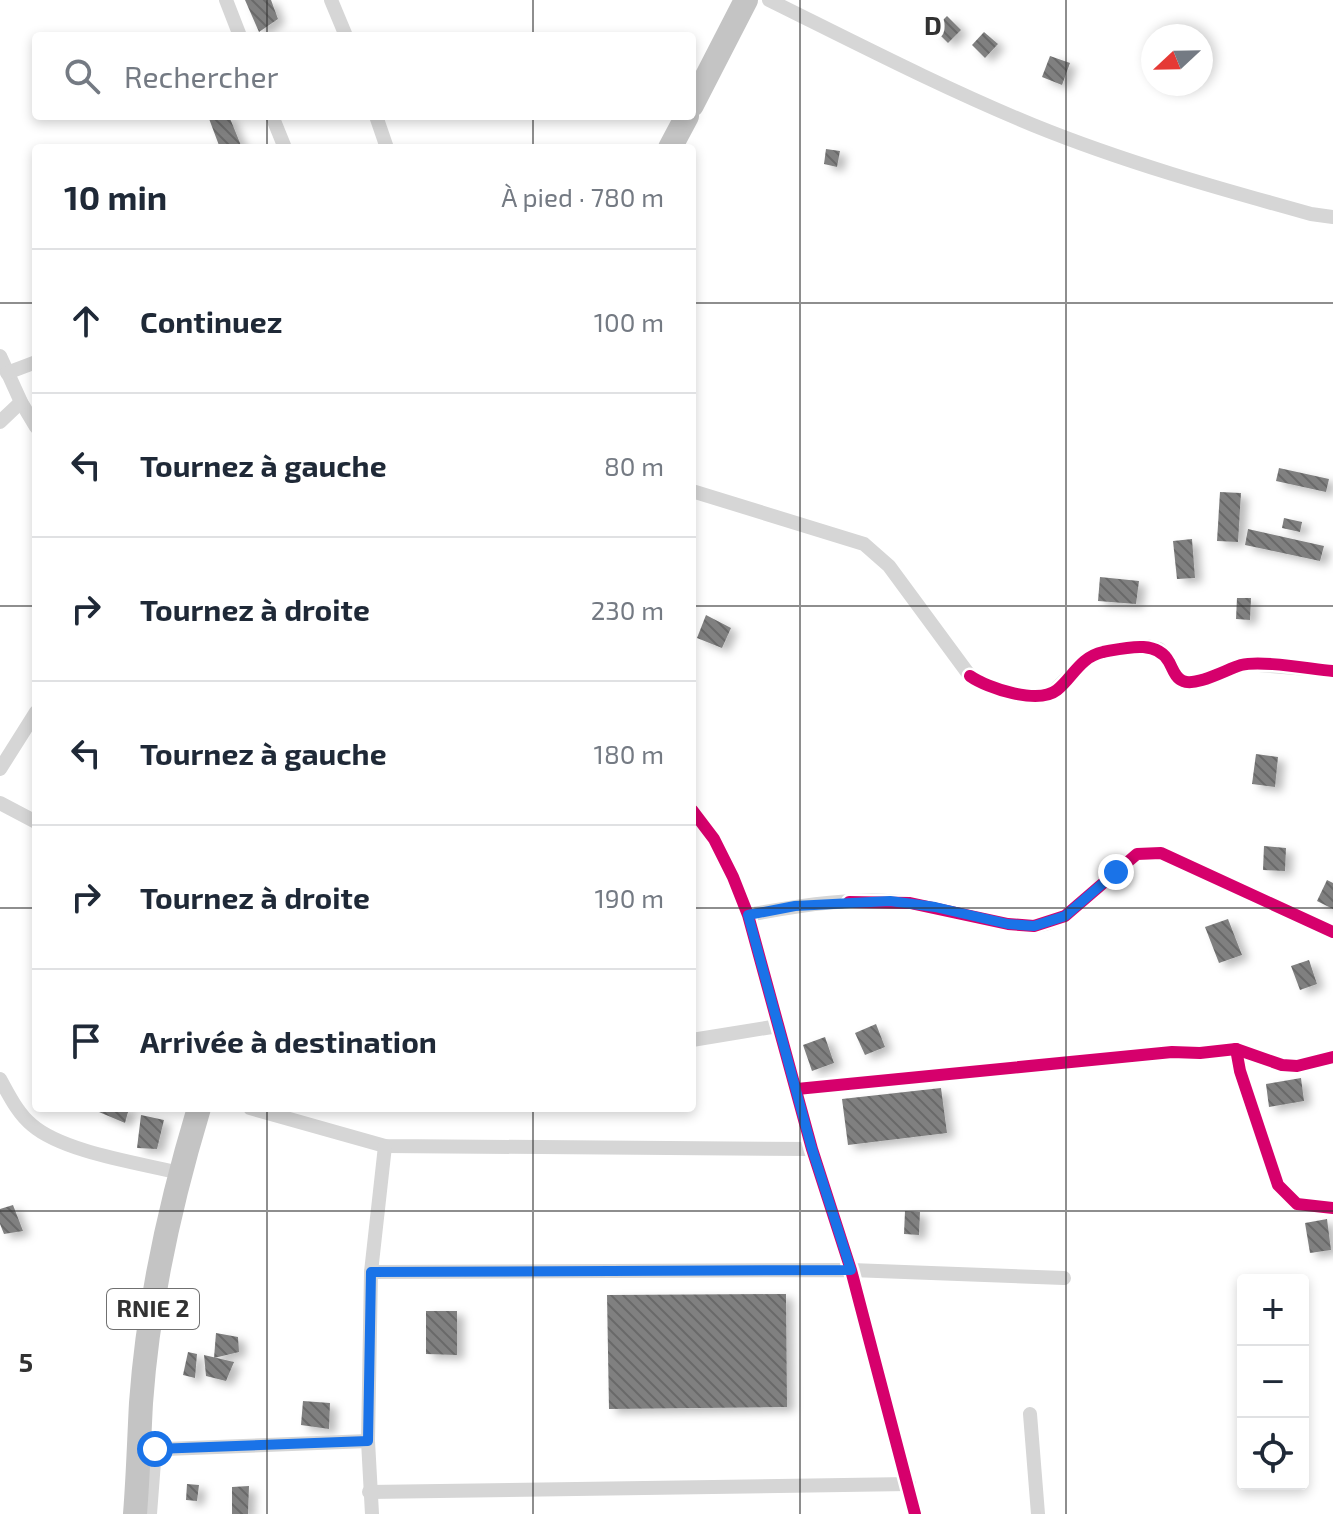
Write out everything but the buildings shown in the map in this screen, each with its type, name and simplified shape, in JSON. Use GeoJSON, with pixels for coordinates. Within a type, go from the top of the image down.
{"type":"FeatureCollection","features":[{"type":"Feature","properties":{"kind":"highway"},"geometry":{"type":"LineString","coordinates":[[696,97],[746,0]]}},
{"type":"Feature","properties":{"kind":"highway"},"geometry":{"type":"LineString","coordinates":[[672,144],[685,120]]}},
{"type":"Feature","properties":{"kind":"highway","name":"RNIE 2"},"geometry":{"type":"LineString","coordinates":[[135,1514],[147,1450],[141,1402],[148,1340],[162,1253],[198,1112]]}},
{"type":"Feature","properties":{"kind":"street"},"geometry":{"type":"LineString","coordinates":[[226,0],[238,32]]}},
{"type":"Feature","properties":{"kind":"street"},"geometry":{"type":"LineString","coordinates":[[331,0],[344,32]]}},
{"type":"Feature","properties":{"kind":"street"},"geometry":{"type":"LineString","coordinates":[[769,0],[1033,125],[1168,174],[1311,214],[1333,217]]}},
{"type":"Feature","properties":{"kind":"street"},"geometry":{"type":"LineString","coordinates":[[274,120],[283,144]]}},
{"type":"Feature","properties":{"kind":"street"},"geometry":{"type":"LineString","coordinates":[[377,120],[386,144]]}},
{"type":"Feature","properties":{"kind":"street"},"geometry":{"type":"LineString","coordinates":[[0,356],[32,420]]}},
{"type":"Feature","properties":{"kind":"street"},"geometry":{"type":"LineString","coordinates":[[7,373],[32,364]]}},
{"type":"Feature","properties":{"kind":"street"},"geometry":{"type":"LineString","coordinates":[[0,422],[21,402]]}},
{"type":"Feature","properties":{"kind":"street"},"geometry":{"type":"LineString","coordinates":[[696,492],[864,544],[889,566],[970,676],[983,686],[1026,696],[1052,693],[1087,658],[1101,652],[1147,646],[1159,649],[1176,676],[1184,682],[1194,682],[1246,664],[1333,671]]}},
{"type":"Feature","properties":{"kind":"street"},"geometry":{"type":"LineString","coordinates":[[0,769],[32,718]]}},
{"type":"Feature","properties":{"kind":"street"},"geometry":{"type":"LineString","coordinates":[[0,803],[32,820]]}},
{"type":"Feature","properties":{"kind":"street"},"geometry":{"type":"LineString","coordinates":[[696,815],[714,839],[748,915],[812,1149],[851,1270],[915,1514]]}},
{"type":"Feature","properties":{"kind":"street"},"geometry":{"type":"LineString","coordinates":[[748,915],[795,906],[890,901],[935,907],[1008,924],[1034,926],[1065,916],[1137,854],[1148,852],[1161,853],[1333,932]]}},
{"type":"Feature","properties":{"kind":"street"},"geometry":{"type":"LineString","coordinates":[[696,1039],[778,1026]]}},
{"type":"Feature","properties":{"kind":"street"},"geometry":{"type":"LineString","coordinates":[[797,1089],[1172,1052],[1236,1049],[1282,1065],[1297,1066],[1333,1057]]}},
{"type":"Feature","properties":{"kind":"street"},"geometry":{"type":"LineString","coordinates":[[1236,1049],[1240,1071],[1278,1185],[1297,1204],[1333,1208]]}},
{"type":"Feature","properties":{"kind":"street"},"geometry":{"type":"LineString","coordinates":[[0,1079],[24,1117],[45,1135],[91,1152],[180,1173]]}},
{"type":"Feature","properties":{"kind":"street"},"geometry":{"type":"LineString","coordinates":[[264,1112],[385,1146],[812,1149]]}},
{"type":"Feature","properties":{"kind":"street"},"geometry":{"type":"LineString","coordinates":[[372,1514],[368,1441],[371,1272],[385,1146]]}},
{"type":"Feature","properties":{"kind":"street"},"geometry":{"type":"LineString","coordinates":[[371,1272],[851,1270],[1064,1278]]}},
{"type":"Feature","properties":{"kind":"street"},"geometry":{"type":"LineString","coordinates":[[1030,1414],[1038,1514]]}},
{"type":"Feature","properties":{"kind":"street"},"geometry":{"type":"LineString","coordinates":[[150,1514],[147,1450],[368,1441]]}},
{"type":"Feature","properties":{"kind":"street"},"geometry":{"type":"LineString","coordinates":[[369,1492],[909,1484]]}},
{"type":"Feature","properties":{"kind":"cycle path"},"geometry":{"type":"LineString","coordinates":[[970,676],[1013,693],[1038,696],[1057,690],[1088,658],[1103,652],[1140,647],[1157,650],[1164,655],[1178,678],[1189,682],[1250,664],[1333,671]]}},
{"type":"Feature","properties":{"kind":"cycle path"},"geometry":{"type":"LineString","coordinates":[[696,815],[714,839],[748,915],[812,1149],[851,1270],[915,1514]]}},
{"type":"Feature","properties":{"kind":"cycle path"},"geometry":{"type":"LineString","coordinates":[[849,902],[910,903],[1008,924],[1034,926],[1065,916],[1137,854],[1161,853],[1333,932]]}},
{"type":"Feature","properties":{"kind":"cycle path"},"geometry":{"type":"LineString","coordinates":[[1236,1049],[1240,1071],[1278,1185],[1297,1204],[1333,1208]]}},
{"type":"Feature","properties":{"kind":"cycle path"},"geometry":{"type":"LineString","coordinates":[[797,1089],[1172,1052],[1236,1049],[1282,1065],[1297,1066],[1333,1057]]}},
{"type":"Feature","properties":{"kind":"route"},"geometry":{"type":"LineString","coordinates":[[155,1449],[368,1441],[371,1272],[851,1270],[812,1149],[748,915],[795,906],[890,901],[935,907],[1008,924],[1034,926],[1065,916],[1116,872]]}}]}
